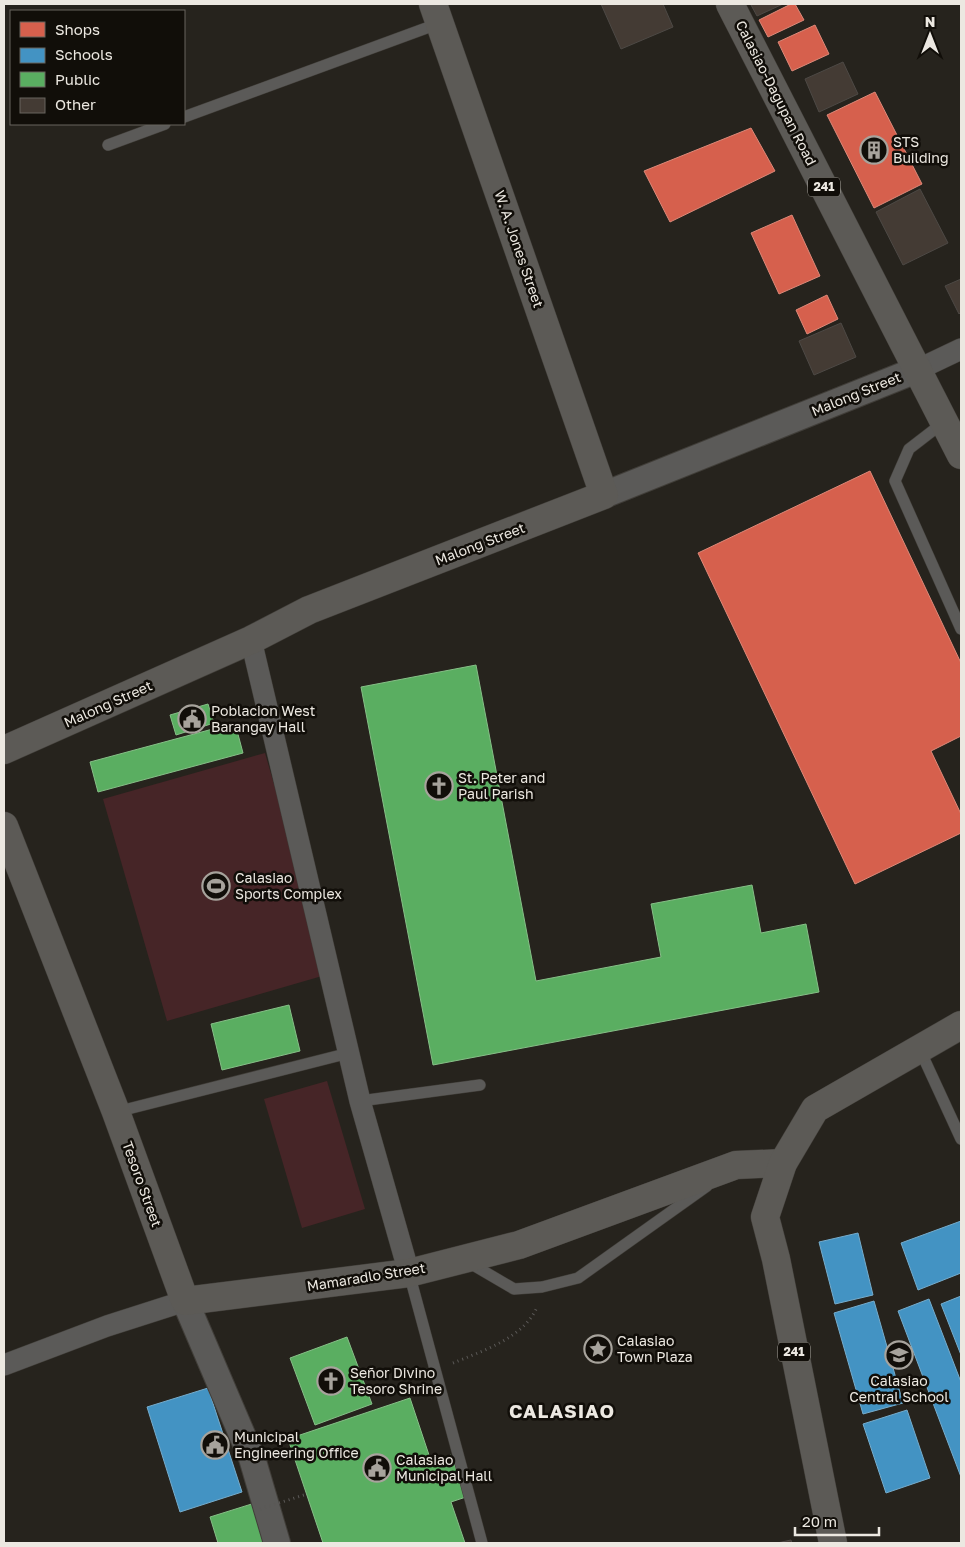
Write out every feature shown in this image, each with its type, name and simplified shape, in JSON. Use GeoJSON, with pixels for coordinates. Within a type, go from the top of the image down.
{"type":"FeatureCollection","features":[{"type":"Feature","properties":{"kind":"main road","name":"Calasiao-Dagupan Road"},"geometry":{"type":"LineString","coordinates":[[730,4],[918,369]]}},
{"type":"Feature","properties":{"kind":"main road","name":"W. A. Jones Street"},"geometry":{"type":"LineString","coordinates":[[437,14],[604,495]]}},
{"type":"Feature","properties":{"kind":"main road","name":"241"},"geometry":{"type":"LineString","coordinates":[[918,369],[961,455]]}},
{"type":"Feature","properties":{"kind":"main road","name":"Malong Street"},"geometry":{"type":"LineString","coordinates":[[4,750],[251,640],[309,610],[604,495]]}},
{"type":"Feature","properties":{"kind":"main road","name":"Tesoro Street"},"geometry":{"type":"LineString","coordinates":[[4,826],[116,1112],[185,1301]]}},
{"type":"Feature","properties":{"kind":"main road","name":"241"},"geometry":{"type":"LineString","coordinates":[[832,1543],[776,1259],[765,1217],[782,1163],[815,1109],[961,1025]]}},
{"type":"Feature","properties":{"kind":"main road","name":"Mamaradlo Street"},"geometry":{"type":"LineString","coordinates":[[185,1301],[408,1273],[519,1245],[736,1165],[782,1163]]}},
{"type":"Feature","properties":{"kind":"street","name":"Malong Street"},"geometry":{"type":"LineString","coordinates":[[604,495],[918,369],[961,349]]}},
{"type":"Feature","properties":{"kind":"street"},"geometry":{"type":"LineString","coordinates":[[251,640],[360,1101],[408,1273]]}},
{"type":"Feature","properties":{"kind":"street","name":"Mamaradlo Street"},"geometry":{"type":"LineString","coordinates":[[4,1365],[107,1326],[185,1301]]}},
{"type":"Feature","properties":{"kind":"street","name":"Tesoro Street"},"geometry":{"type":"LineString","coordinates":[[185,1301],[252,1458],[277,1543]]}},
{"type":"Feature","properties":{"kind":"lane"},"geometry":{"type":"LineString","coordinates":[[185,117],[437,14]]}},
{"type":"Feature","properties":{"kind":"lane"},"geometry":{"type":"LineString","coordinates":[[108,145],[162,125]]}},
{"type":"Feature","properties":{"kind":"lane"},"geometry":{"type":"LineString","coordinates":[[945,421],[909,449],[895,481],[961,629]]}},
{"type":"Feature","properties":{"kind":"lane"},"geometry":{"type":"LineString","coordinates":[[920,1050],[961,1139]]}},
{"type":"Feature","properties":{"kind":"lane"},"geometry":{"type":"LineString","coordinates":[[116,1112],[349,1053]]}},
{"type":"Feature","properties":{"kind":"lane"},"geometry":{"type":"LineString","coordinates":[[360,1101],[480,1085]]}},
{"type":"Feature","properties":{"kind":"lane"},"geometry":{"type":"LineString","coordinates":[[462,1259],[514,1289],[542,1287],[578,1278],[736,1165]]}},
{"type":"Feature","properties":{"kind":"lane"},"geometry":{"type":"LineString","coordinates":[[408,1273],[482,1543]]}},
{"type":"Feature","properties":{"kind":"path"},"geometry":{"type":"LineString","coordinates":[[435,1370],[489,1349],[524,1326],[536,1309],[542,1287]]}},
{"type":"Feature","properties":{"kind":"path"},"geometry":{"type":"LineString","coordinates":[[260,1509],[307,1494]]}},
{"type":"Feature","properties":{"kind":"shaded area","name":"Calasiao Sports Complex"},"geometry":{"type":"Polygon","coordinates":[[[265,753],[329,974],[167,1021],[103,799],[265,753]]]}},
{"type":"Feature","properties":{"kind":"shaded area"},"geometry":{"type":"Polygon","coordinates":[[[327,1081],[365,1209],[302,1228],[264,1099],[327,1081]]]}},
{"type":"Feature","properties":{"kind":"building: Shops"},"geometry":{"type":"Polygon","coordinates":[[[791,4],[795,4],[804,20],[768,37],[759,20],[791,4]]]}},
{"type":"Feature","properties":{"kind":"building: Shops"},"geometry":{"type":"Polygon","coordinates":[[[815,25],[829,54],[792,71],[778,42],[815,25]]]}},
{"type":"Feature","properties":{"kind":"building: Shops","name":"STS Building"},"geometry":{"type":"Polygon","coordinates":[[[875,92],[922,184],[874,208],[827,115],[875,92]]]}},
{"type":"Feature","properties":{"kind":"building: Shops"},"geometry":{"type":"Polygon","coordinates":[[[751,128],[775,171],[670,222],[644,171],[751,128]]]}},
{"type":"Feature","properties":{"kind":"building: Shops"},"geometry":{"type":"Polygon","coordinates":[[[792,215],[820,276],[779,294],[751,233],[792,215]]]}},
{"type":"Feature","properties":{"kind":"building: Shops"},"geometry":{"type":"Polygon","coordinates":[[[827,295],[838,319],[807,334],[796,310],[827,295]]]}},
{"type":"Feature","properties":{"kind":"building: Shops"},"geometry":{"type":"Polygon","coordinates":[[[870,471],[961,663],[961,736],[931,751],[961,814],[961,833],[855,884],[698,553],[870,471]]]}},
{"type":"Feature","properties":{"kind":"building: Schools"},"geometry":{"type":"Polygon","coordinates":[[[961,1221],[961,1273],[918,1290],[901,1243],[961,1221]]]}},
{"type":"Feature","properties":{"kind":"building: Schools"},"geometry":{"type":"Polygon","coordinates":[[[858,1233],[873,1295],[835,1304],[819,1242],[858,1233]]]}},
{"type":"Feature","properties":{"kind":"building: Schools"},"geometry":{"type":"Polygon","coordinates":[[[961,1296],[961,1355],[941,1304],[961,1296]]]}},
{"type":"Feature","properties":{"kind":"building: Schools"},"geometry":{"type":"Polygon","coordinates":[[[929,1299],[961,1382],[961,1477],[898,1311],[929,1299]]]}},
{"type":"Feature","properties":{"kind":"building: Schools"},"geometry":{"type":"Polygon","coordinates":[[[874,1301],[903,1403],[863,1414],[834,1313],[874,1301]]]}},
{"type":"Feature","properties":{"kind":"building: Schools"},"geometry":{"type":"Polygon","coordinates":[[[208,1388],[242,1492],[180,1512],[147,1407],[208,1388]]]}},
{"type":"Feature","properties":{"kind":"building: Schools"},"geometry":{"type":"Polygon","coordinates":[[[907,1410],[930,1478],[886,1493],[863,1424],[907,1410]]]}},
{"type":"Feature","properties":{"kind":"building: Public","name":"St. Peter and Paul Parish"},"geometry":{"type":"Polygon","coordinates":[[[476,665],[536,981],[661,957],[651,904],[752,885],[761,933],[806,924],[819,992],[433,1065],[361,687],[476,665]]]}},
{"type":"Feature","properties":{"kind":"building: Public","name":"Poblacion West Barangay Hall"},"geometry":{"type":"Polygon","coordinates":[[[208,704],[214,723],[176,735],[170,715],[208,704]]]}},
{"type":"Feature","properties":{"kind":"building: Public"},"geometry":{"type":"Polygon","coordinates":[[[235,723],[243,753],[98,792],[90,762],[235,723]]]}},
{"type":"Feature","properties":{"kind":"building: Public"},"geometry":{"type":"Polygon","coordinates":[[[289,1005],[300,1051],[222,1070],[211,1024],[289,1005]]]}},
{"type":"Feature","properties":{"kind":"building: Public","name":"Señor Divino Tesoro Shrine"},"geometry":{"type":"Polygon","coordinates":[[[347,1337],[372,1404],[315,1425],[290,1358],[347,1337]]]}},
{"type":"Feature","properties":{"kind":"building: Public","name":"Calasiao Municipal Hall"},"geometry":{"type":"Polygon","coordinates":[[[410,1398],[431,1461],[451,1455],[466,1497],[451,1502],[465,1543],[323,1543],[288,1439],[410,1398]]]}},
{"type":"Feature","properties":{"kind":"building: Public"},"geometry":{"type":"Polygon","coordinates":[[[258,1502],[271,1543],[218,1543],[210,1517],[258,1502]]]}},
{"type":"Feature","properties":{"kind":"building: Other"},"geometry":{"type":"Polygon","coordinates":[[[601,4],[663,4],[673,27],[621,49],[601,4]]]}},
{"type":"Feature","properties":{"kind":"building: Other"},"geometry":{"type":"Polygon","coordinates":[[[783,4],[757,16],[751,5],[783,4]]]}},
{"type":"Feature","properties":{"kind":"building: Other"},"geometry":{"type":"Polygon","coordinates":[[[843,62],[858,94],[819,112],[805,79],[843,62]]]}},
{"type":"Feature","properties":{"kind":"building: Other"},"geometry":{"type":"Polygon","coordinates":[[[920,189],[948,243],[903,265],[876,212],[920,189]]]}},
{"type":"Feature","properties":{"kind":"building: Other"},"geometry":{"type":"Polygon","coordinates":[[[961,279],[961,312],[959,314],[945,286],[961,279]]]}},
{"type":"Feature","properties":{"kind":"building: Other"},"geometry":{"type":"Polygon","coordinates":[[[841,323],[856,357],[814,375],[799,341],[841,323]]]}},
{"type":"Feature","properties":{"kind":"building: Other"},"geometry":{"type":"Polygon","coordinates":[[[791,1540],[792,1543],[777,1543],[791,1540]]]}},
{"type":"Feature","properties":{"kind":"place","name":"STS Building"},"geometry":{"type":"Point","coordinates":[874,150]}},
{"type":"Feature","properties":{"kind":"place","name":"Poblacion West Barangay Hall"},"geometry":{"type":"Point","coordinates":[192,719]}},
{"type":"Feature","properties":{"kind":"place","name":"St. Peter and Paul Parish"},"geometry":{"type":"Point","coordinates":[439,786]}},
{"type":"Feature","properties":{"kind":"place","name":"Calasiao Sports Complex"},"geometry":{"type":"Point","coordinates":[216,886]}},
{"type":"Feature","properties":{"kind":"place","name":"Calasiao Town Plaza"},"geometry":{"type":"Point","coordinates":[598,1349]}},
{"type":"Feature","properties":{"kind":"place","name":"Calasiao Central School"},"geometry":{"type":"Point","coordinates":[899,1355]}},
{"type":"Feature","properties":{"kind":"place","name":"Señor Divino Tesoro Shrine"},"geometry":{"type":"Point","coordinates":[331,1381]}},
{"type":"Feature","properties":{"kind":"place","name":"Municipal Engineering Office"},"geometry":{"type":"Point","coordinates":[215,1445]}},
{"type":"Feature","properties":{"kind":"place","name":"Calasiao Municipal Hall"},"geometry":{"type":"Point","coordinates":[377,1468]}},
{"type":"Feature","properties":{"kind":"district","name":"CALASIAO"},"geometry":{"type":"Point","coordinates":[562,1411]}}]}
